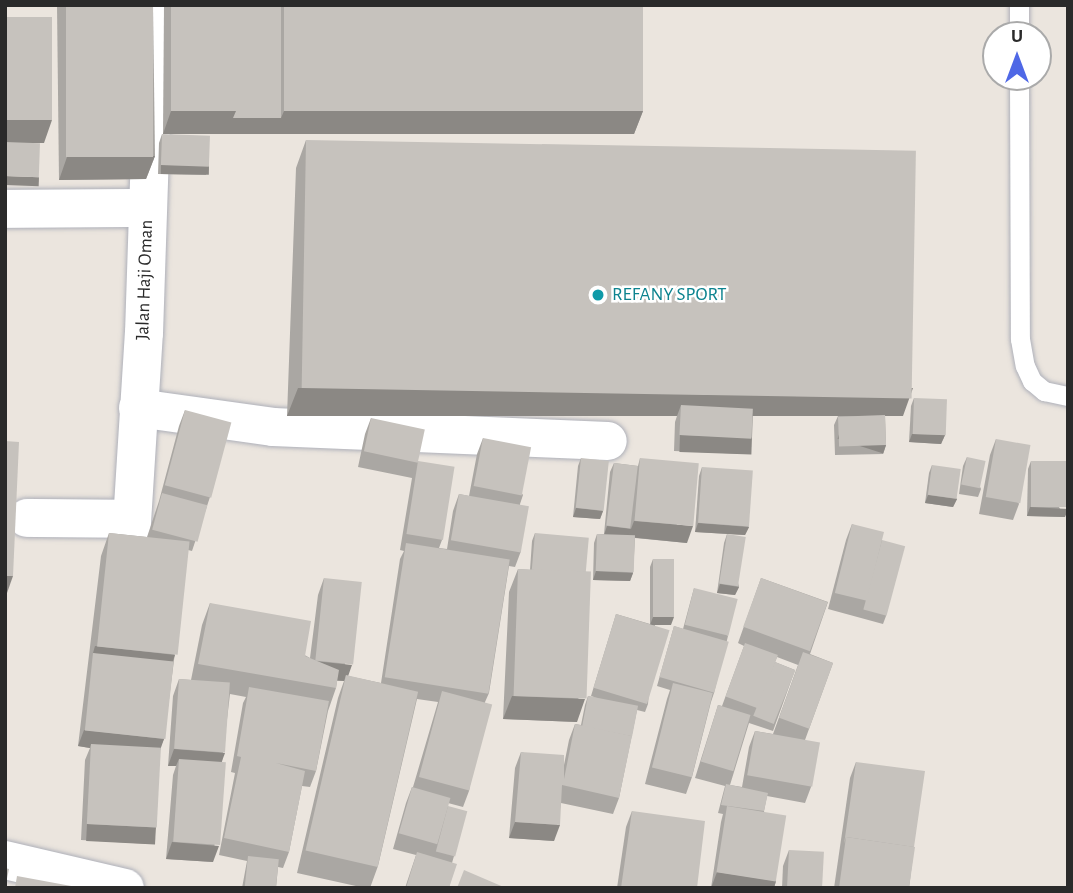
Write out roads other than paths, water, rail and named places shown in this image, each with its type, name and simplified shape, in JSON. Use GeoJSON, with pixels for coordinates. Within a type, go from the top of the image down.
{"type":"FeatureCollection","features":[{"type":"Feature","properties":{"kind":"street","name":"Jalan Haji Oman"},"geometry":{"type":"LineString","coordinates":[[27,518],[131,536],[148,208],[155,5]]}},
{"type":"Feature","properties":{"kind":"street"},"geometry":{"type":"LineString","coordinates":[[5,209],[148,208]]}},
{"type":"Feature","properties":{"kind":"street"},"geometry":{"type":"LineString","coordinates":[[138,408],[273,427],[608,441]]}},
{"type":"Feature","properties":{"kind":"street"},"geometry":{"type":"LineString","coordinates":[[5,860],[112,886]]}},
{"type":"Feature","properties":{"kind":"lane"},"geometry":{"type":"LineString","coordinates":[[1019,91],[1020,339],[1025,366],[1032,381],[1044,391],[1068,396]]}},
{"type":"Feature","properties":{"kind":"place","name":"REFANY SPORT"},"geometry":{"type":"Point","coordinates":[598,295]}}]}
